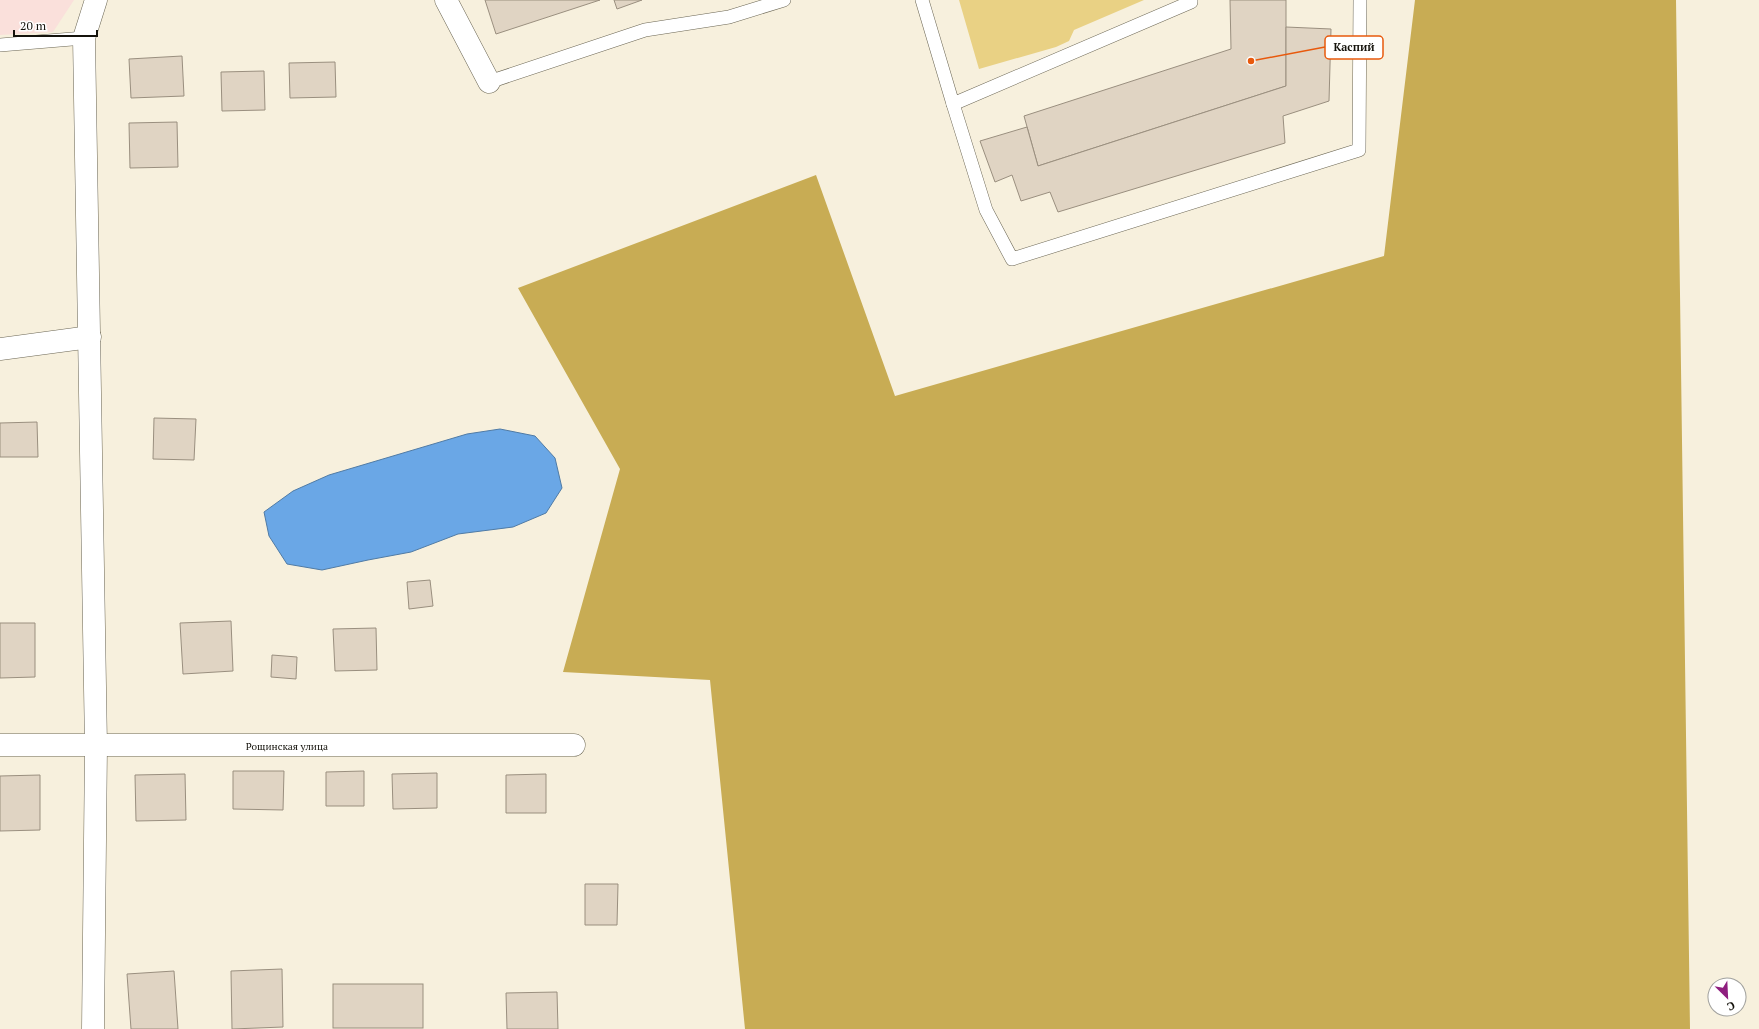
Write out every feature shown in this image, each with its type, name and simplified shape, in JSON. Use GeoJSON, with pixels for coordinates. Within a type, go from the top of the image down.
{"type":"FeatureCollection","features":[{"type":"Feature","properties":{"kind":"street"},"geometry":{"type":"LineString","coordinates":[[93,1029],[96,746],[84,38],[96,0]]}},
{"type":"Feature","properties":{"kind":"street"},"geometry":{"type":"LineString","coordinates":[[446,0],[489,82]]}},
{"type":"Feature","properties":{"kind":"street"},"geometry":{"type":"LineString","coordinates":[[0,349],[90,337]]}},
{"type":"Feature","properties":{"kind":"street","name":"Рощинская улица"},"geometry":{"type":"LineString","coordinates":[[0,745],[574,745]]}},
{"type":"Feature","properties":{"kind":"lane"},"geometry":{"type":"LineString","coordinates":[[489,82],[645,30],[729,17],[784,0]]}},
{"type":"Feature","properties":{"kind":"lane"},"geometry":{"type":"LineString","coordinates":[[922,0],[986,210],[1012,259],[1360,150],[1360,0]]}},
{"type":"Feature","properties":{"kind":"lane"},"geometry":{"type":"LineString","coordinates":[[953,104],[1191,2],[1191,0]]}},
{"type":"Feature","properties":{"kind":"lane"},"geometry":{"type":"LineString","coordinates":[[0,45],[84,38]]}},
{"type":"Feature","properties":{"kind":"shaded area"},"geometry":{"type":"Polygon","coordinates":[[[0,0],[74,0],[53,32],[0,35],[0,0]]]}},
{"type":"Feature","properties":{"kind":"shaded area"},"geometry":{"type":"Polygon","coordinates":[[[959,0],[1144,0],[1074,30],[1069,41],[1056,47],[979,69],[959,0]]]}},
{"type":"Feature","properties":{"kind":"shaded area"},"geometry":{"type":"Polygon","coordinates":[[[1415,0],[1676,0],[1690,1029],[745,1029],[710,680],[563,672],[620,469],[518,288],[816,175],[895,396],[1384,256],[1415,0]]]}},
{"type":"Feature","properties":{"kind":"water"},"geometry":{"type":"Polygon","coordinates":[[[500,429],[535,436],[555,458],[562,488],[546,513],[513,527],[458,534],[411,552],[322,570],[287,564],[269,536],[264,512],[293,491],[329,475],[467,434],[500,429]]]}},
{"type":"Feature","properties":{"kind":"building"},"geometry":{"type":"Polygon","coordinates":[[[485,0],[600,0],[496,34],[485,0]]]}},
{"type":"Feature","properties":{"kind":"building"},"geometry":{"type":"Polygon","coordinates":[[[614,0],[642,0],[617,9],[614,0]]]}},
{"type":"Feature","properties":{"kind":"building"},"geometry":{"type":"Polygon","coordinates":[[[1230,0],[1286,0],[1286,86],[1038,166],[1024,116],[1231,49],[1230,0]]]}},
{"type":"Feature","properties":{"kind":"building"},"geometry":{"type":"Polygon","coordinates":[[[1286,27],[1331,29],[1329,101],[1283,116],[1285,143],[1058,212],[1050,192],[1021,201],[1012,175],[995,182],[980,141],[1027,127],[1038,166],[1286,86],[1286,27]]]}},
{"type":"Feature","properties":{"kind":"building"},"geometry":{"type":"Polygon","coordinates":[[[182,56],[184,96],[131,98],[129,59],[182,56]]]}},
{"type":"Feature","properties":{"kind":"building"},"geometry":{"type":"Polygon","coordinates":[[[335,62],[336,97],[290,98],[289,63],[335,62]]]}},
{"type":"Feature","properties":{"kind":"building"},"geometry":{"type":"Polygon","coordinates":[[[264,71],[265,110],[222,111],[221,72],[264,71]]]}},
{"type":"Feature","properties":{"kind":"building"},"geometry":{"type":"Polygon","coordinates":[[[177,122],[178,167],[130,168],[129,123],[177,122]]]}},
{"type":"Feature","properties":{"kind":"building"},"geometry":{"type":"Polygon","coordinates":[[[154,418],[196,419],[194,460],[153,459],[154,418]]]}},
{"type":"Feature","properties":{"kind":"building"},"geometry":{"type":"Polygon","coordinates":[[[37,422],[38,457],[0,457],[0,423],[37,422]]]}},
{"type":"Feature","properties":{"kind":"building"},"geometry":{"type":"Polygon","coordinates":[[[430,580],[433,606],[409,609],[407,582],[430,580]]]}},
{"type":"Feature","properties":{"kind":"building"},"geometry":{"type":"Polygon","coordinates":[[[231,621],[233,671],[183,674],[180,623],[231,621]]]}},
{"type":"Feature","properties":{"kind":"building"},"geometry":{"type":"Polygon","coordinates":[[[0,623],[35,623],[35,677],[0,678],[0,623]]]}},
{"type":"Feature","properties":{"kind":"building"},"geometry":{"type":"Polygon","coordinates":[[[376,628],[377,670],[335,671],[333,629],[376,628]]]}},
{"type":"Feature","properties":{"kind":"building"},"geometry":{"type":"Polygon","coordinates":[[[272,655],[297,657],[296,679],[271,677],[272,655]]]}},
{"type":"Feature","properties":{"kind":"building"},"geometry":{"type":"Polygon","coordinates":[[[233,771],[284,771],[283,810],[233,809],[233,771]]]}},
{"type":"Feature","properties":{"kind":"building"},"geometry":{"type":"Polygon","coordinates":[[[364,771],[364,806],[326,806],[326,772],[364,771]]]}},
{"type":"Feature","properties":{"kind":"building"},"geometry":{"type":"Polygon","coordinates":[[[437,773],[437,808],[393,809],[392,774],[437,773]]]}},
{"type":"Feature","properties":{"kind":"building"},"geometry":{"type":"Polygon","coordinates":[[[185,774],[186,820],[136,821],[135,775],[185,774]]]}},
{"type":"Feature","properties":{"kind":"building"},"geometry":{"type":"Polygon","coordinates":[[[546,774],[546,813],[506,813],[506,775],[546,774]]]}},
{"type":"Feature","properties":{"kind":"building"},"geometry":{"type":"Polygon","coordinates":[[[40,775],[40,830],[0,831],[0,776],[40,775]]]}},
{"type":"Feature","properties":{"kind":"building"},"geometry":{"type":"Polygon","coordinates":[[[585,884],[618,884],[617,925],[585,925],[585,884]]]}},
{"type":"Feature","properties":{"kind":"building"},"geometry":{"type":"Polygon","coordinates":[[[282,969],[283,1027],[232,1029],[231,971],[282,969]]]}},
{"type":"Feature","properties":{"kind":"building"},"geometry":{"type":"Polygon","coordinates":[[[174,971],[178,1029],[131,1029],[127,974],[174,971]]]}},
{"type":"Feature","properties":{"kind":"building"},"geometry":{"type":"Polygon","coordinates":[[[333,984],[423,984],[423,1028],[333,1028],[333,984]]]}},
{"type":"Feature","properties":{"kind":"building"},"geometry":{"type":"Polygon","coordinates":[[[557,992],[558,1029],[507,1029],[506,993],[557,992]]]}},
{"type":"Feature","properties":{"kind":"place","name":"Каспий"},"geometry":{"type":"Point","coordinates":[1251,61]}}]}
